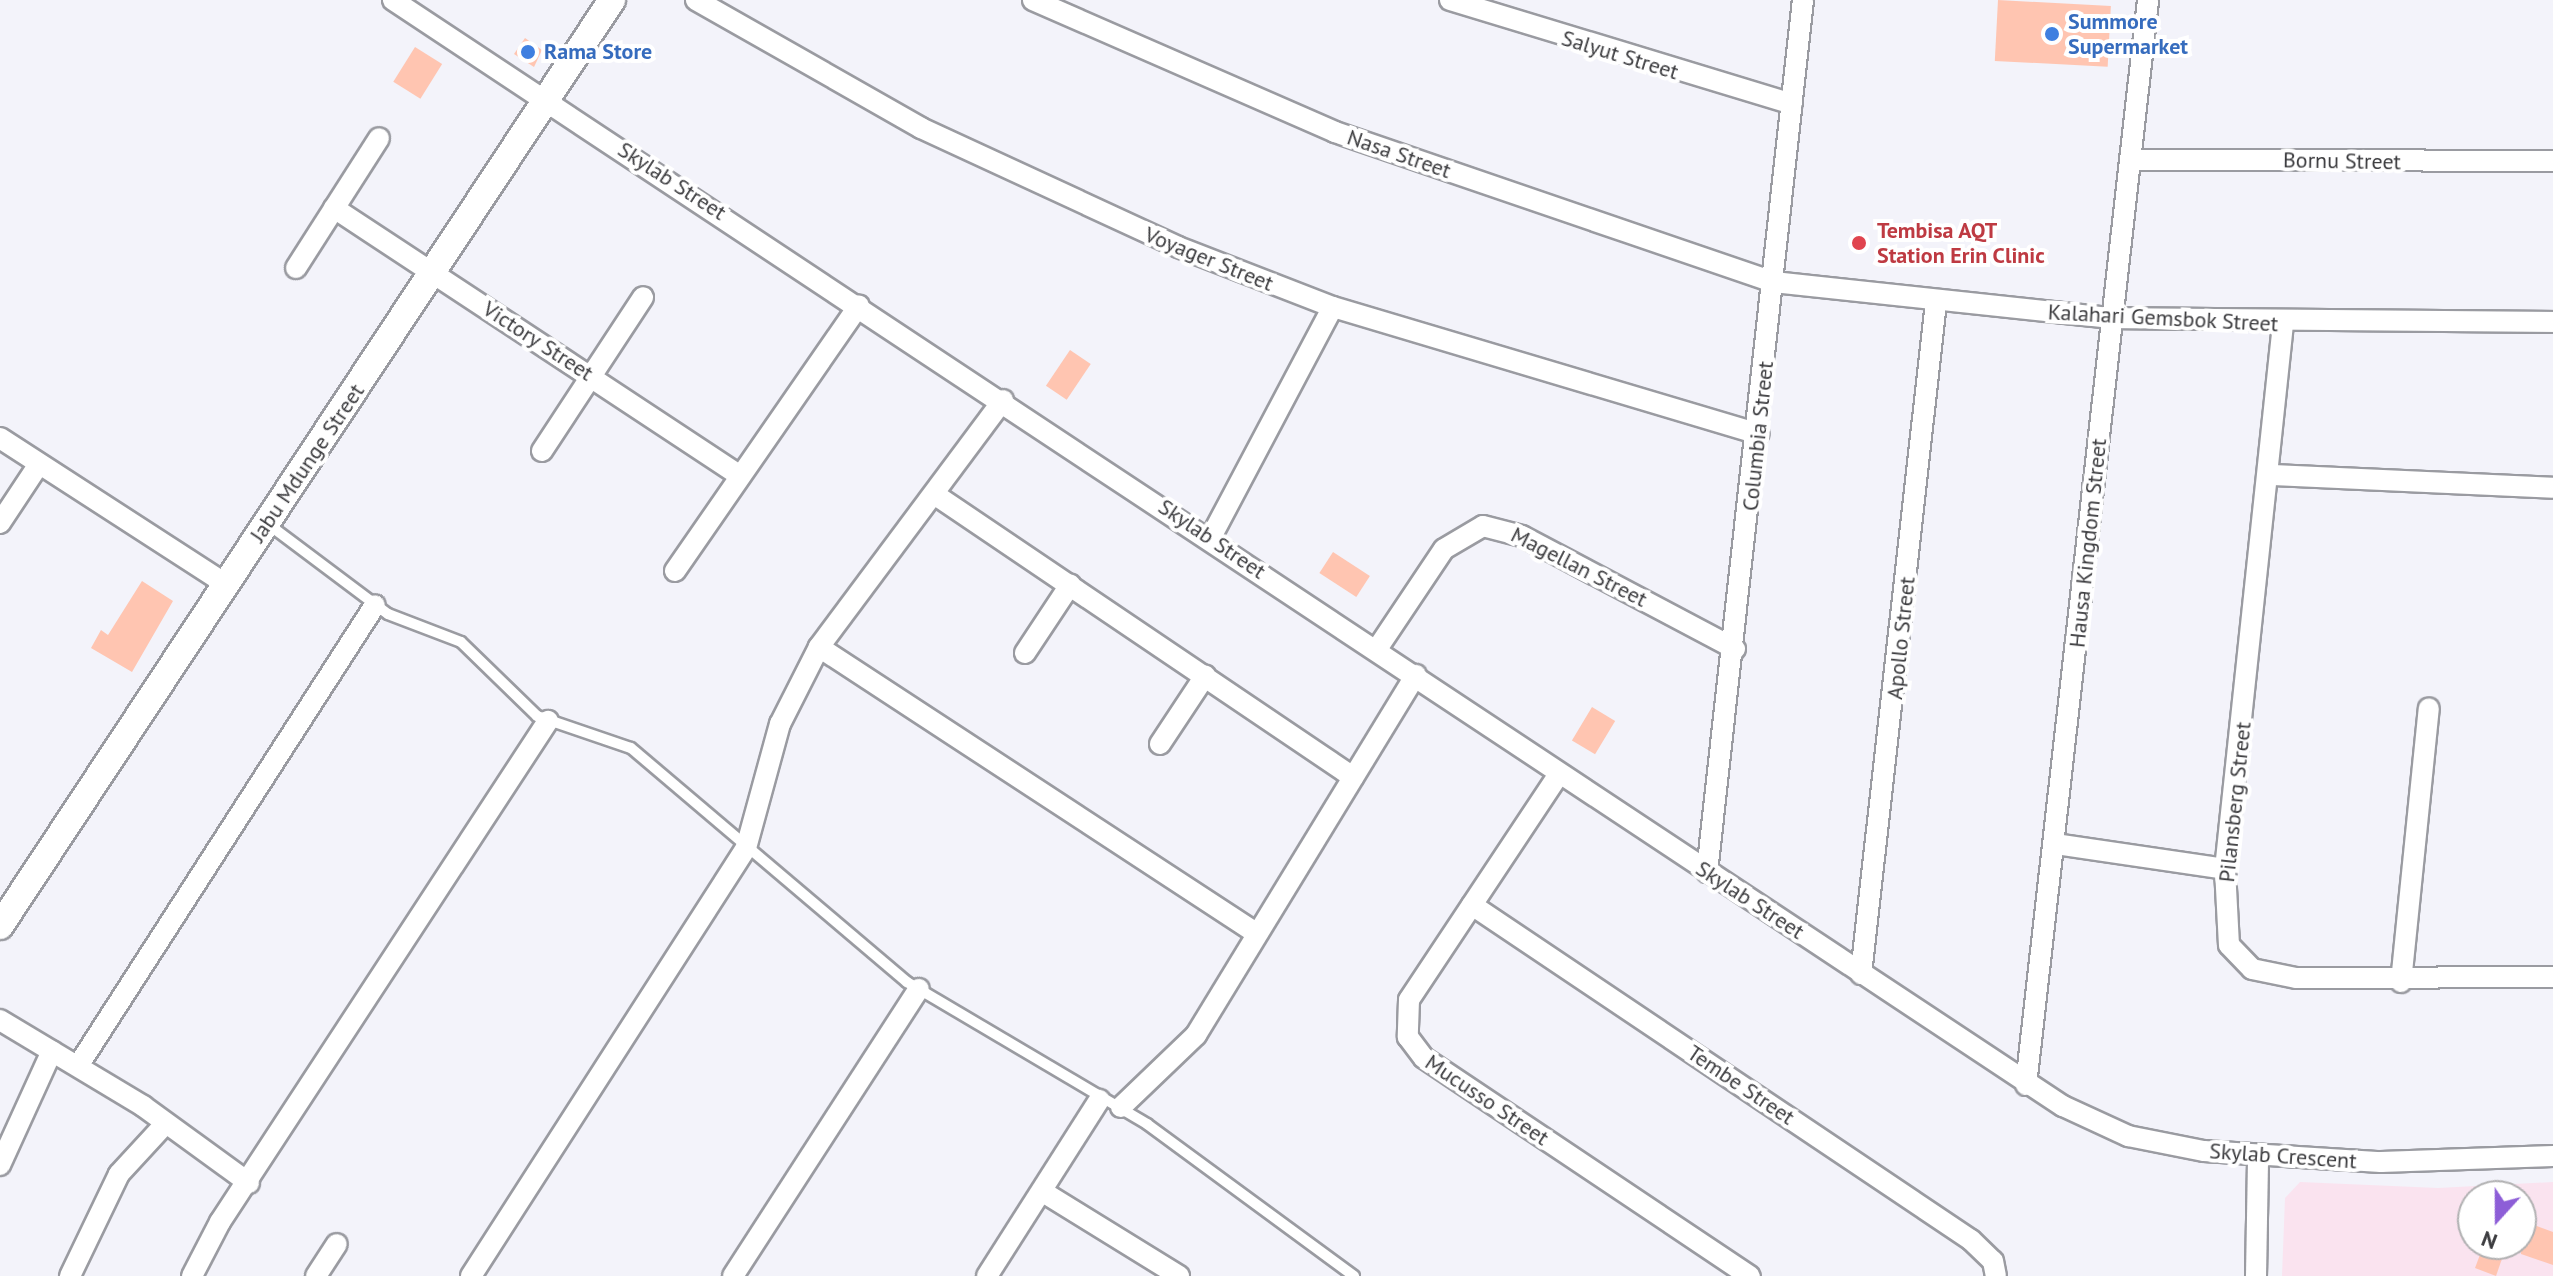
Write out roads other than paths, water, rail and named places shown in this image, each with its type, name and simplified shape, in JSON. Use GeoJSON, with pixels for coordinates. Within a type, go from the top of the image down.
{"type":"FeatureCollection","features":[{"type":"Feature","properties":{"kind":"street","name":"Skylab Street"},"geometry":{"type":"LineString","coordinates":[[393,0],[1211,537],[1559,774],[2026,1085]]}},
{"type":"Feature","properties":{"kind":"street","name":"Jabu Mdunge Street"},"geometry":{"type":"LineString","coordinates":[[0,926],[612,0]]}},
{"type":"Feature","properties":{"kind":"street","name":"Voyager Street"},"geometry":{"type":"LineString","coordinates":[[696,0],[1050,191],[1333,307],[1758,434]]}},
{"type":"Feature","properties":{"kind":"street","name":"Nasa Street"},"geometry":{"type":"LineString","coordinates":[[1033,0],[1335,132],[1774,282]]}},
{"type":"Feature","properties":{"kind":"street","name":"Salyut Street"},"geometry":{"type":"LineString","coordinates":[[1450,0],[1792,104]]}},
{"type":"Feature","properties":{"kind":"street","name":"Columbia Street"},"geometry":{"type":"LineString","coordinates":[[1707,872],[1735,649],[1803,0]]}},
{"type":"Feature","properties":{"kind":"street","name":"Hausa Kingdom Street"},"geometry":{"type":"LineString","coordinates":[[2026,1085],[2056,844],[2148,0]]}},
{"type":"Feature","properties":{"kind":"street"},"geometry":{"type":"LineString","coordinates":[[296,268],[379,138]]}},
{"type":"Feature","properties":{"kind":"street","name":"Bornu Street"},"geometry":{"type":"LineString","coordinates":[[2131,160],[2553,161]]}},
{"type":"Feature","properties":{"kind":"street","name":"Victory Street"},"geometry":{"type":"LineString","coordinates":[[334,208],[740,476]]}},
{"type":"Feature","properties":{"kind":"street","name":"Kalahari Gemsbok Street"},"geometry":{"type":"LineString","coordinates":[[1774,282],[1936,302],[2111,318],[2283,324],[2553,322]]}},
{"type":"Feature","properties":{"kind":"street"},"geometry":{"type":"LineString","coordinates":[[542,451],[643,297]]}},
{"type":"Feature","properties":{"kind":"street","name":"Apollo Street"},"geometry":{"type":"LineString","coordinates":[[1861,974],[1936,302]]}},
{"type":"Feature","properties":{"kind":"street"},"geometry":{"type":"LineString","coordinates":[[675,571],[859,305]]}},
{"type":"Feature","properties":{"kind":"street"},"geometry":{"type":"LineString","coordinates":[[1211,537],[1333,307]]}},
{"type":"Feature","properties":{"kind":"street","name":"Pilansberg Street"},"geometry":{"type":"LineString","coordinates":[[2283,324],[2272,475],[2225,869],[2229,945],[2252,969],[2296,978],[2401,982],[2553,977]]}},
{"type":"Feature","properties":{"kind":"street"},"geometry":{"type":"LineString","coordinates":[[471,1276],[746,848],[776,735],[819,647],[1003,400]]}},
{"type":"Feature","properties":{"kind":"street"},"geometry":{"type":"LineString","coordinates":[[0,438],[226,584]]}},
{"type":"Feature","properties":{"kind":"street"},"geometry":{"type":"LineString","coordinates":[[0,523],[39,464]]}},
{"type":"Feature","properties":{"kind":"street"},"geometry":{"type":"LineString","coordinates":[[2272,475],[2553,488]]}},
{"type":"Feature","properties":{"kind":"street"},"geometry":{"type":"LineString","coordinates":[[934,494],[1353,777]]}},
{"type":"Feature","properties":{"kind":"street","name":"Magellan Street"},"geometry":{"type":"LineString","coordinates":[[1377,649],[1444,549],[1483,526],[1522,536],[1735,649]]}},
{"type":"Feature","properties":{"kind":"street"},"geometry":{"type":"LineString","coordinates":[[1025,653],[1070,585]]}},
{"type":"Feature","properties":{"kind":"street"},"geometry":{"type":"LineString","coordinates":[[78,1066],[375,605]]}},
{"type":"Feature","properties":{"kind":"street"},"geometry":{"type":"LineString","coordinates":[[819,647],[1256,933]]}},
{"type":"Feature","properties":{"kind":"street"},"geometry":{"type":"LineString","coordinates":[[1121,1107],[1196,1035],[1416,675]]}},
{"type":"Feature","properties":{"kind":"street"},"geometry":{"type":"LineString","coordinates":[[1160,744],[1205,676]]}},
{"type":"Feature","properties":{"kind":"street"},"geometry":{"type":"LineString","coordinates":[[2401,982],[2429,708]]}},
{"type":"Feature","properties":{"kind":"street"},"geometry":{"type":"LineString","coordinates":[[192,1276],[548,721]]}},
{"type":"Feature","properties":{"kind":"street","name":"Mucusso Street"},"geometry":{"type":"LineString","coordinates":[[1559,774],[1409,1000],[1405,1023],[1413,1047],[1750,1276]]}},
{"type":"Feature","properties":{"kind":"street"},"geometry":{"type":"LineString","coordinates":[[2056,844],[2225,869]]}},
{"type":"Feature","properties":{"kind":"street","name":"Tembe Street"},"geometry":{"type":"LineString","coordinates":[[1472,905],[1971,1240],[1993,1261],[1996,1276]]}},
{"type":"Feature","properties":{"kind":"street"},"geometry":{"type":"LineString","coordinates":[[733,1276],[919,989]]}},
{"type":"Feature","properties":{"kind":"street"},"geometry":{"type":"LineString","coordinates":[[0,1020],[166,1123],[249,1183]]}},
{"type":"Feature","properties":{"kind":"street"},"geometry":{"type":"LineString","coordinates":[[0,1165],[52,1051]]}},
{"type":"Feature","properties":{"kind":"street","name":"Skylab Crescent"},"geometry":{"type":"LineString","coordinates":[[2026,1085],[2128,1136],[2258,1157],[2381,1162],[2553,1156]]}},
{"type":"Feature","properties":{"kind":"street"},"geometry":{"type":"LineString","coordinates":[[987,1276],[1099,1100]]}},
{"type":"Feature","properties":{"kind":"street"},"geometry":{"type":"LineString","coordinates":[[70,1276],[119,1174],[166,1123]]}},
{"type":"Feature","properties":{"kind":"street"},"geometry":{"type":"LineString","coordinates":[[2256,1276],[2258,1157]]}},
{"type":"Feature","properties":{"kind":"street"},"geometry":{"type":"LineString","coordinates":[[1043,1192],[1179,1276]]}},
{"type":"Feature","properties":{"kind":"street"},"geometry":{"type":"LineString","coordinates":[[316,1276],[337,1244]]}},
{"type":"Feature","properties":{"kind":"lane"},"geometry":{"type":"LineString","coordinates":[[267,523],[375,605],[461,642],[521,704],[548,721],[623,743],[919,989],[1099,1100],[1121,1107],[1354,1276]]}},
{"type":"Feature","properties":{"kind":"place","name":"Summore Supermarket"},"geometry":{"type":"Point","coordinates":[2052,34]}},
{"type":"Feature","properties":{"kind":"place","name":"Rama Store"},"geometry":{"type":"Point","coordinates":[528,52]}},
{"type":"Feature","properties":{"kind":"place","name":"Tembisa AQT Station Erin Clinic"},"geometry":{"type":"Point","coordinates":[1859,243]}}]}
